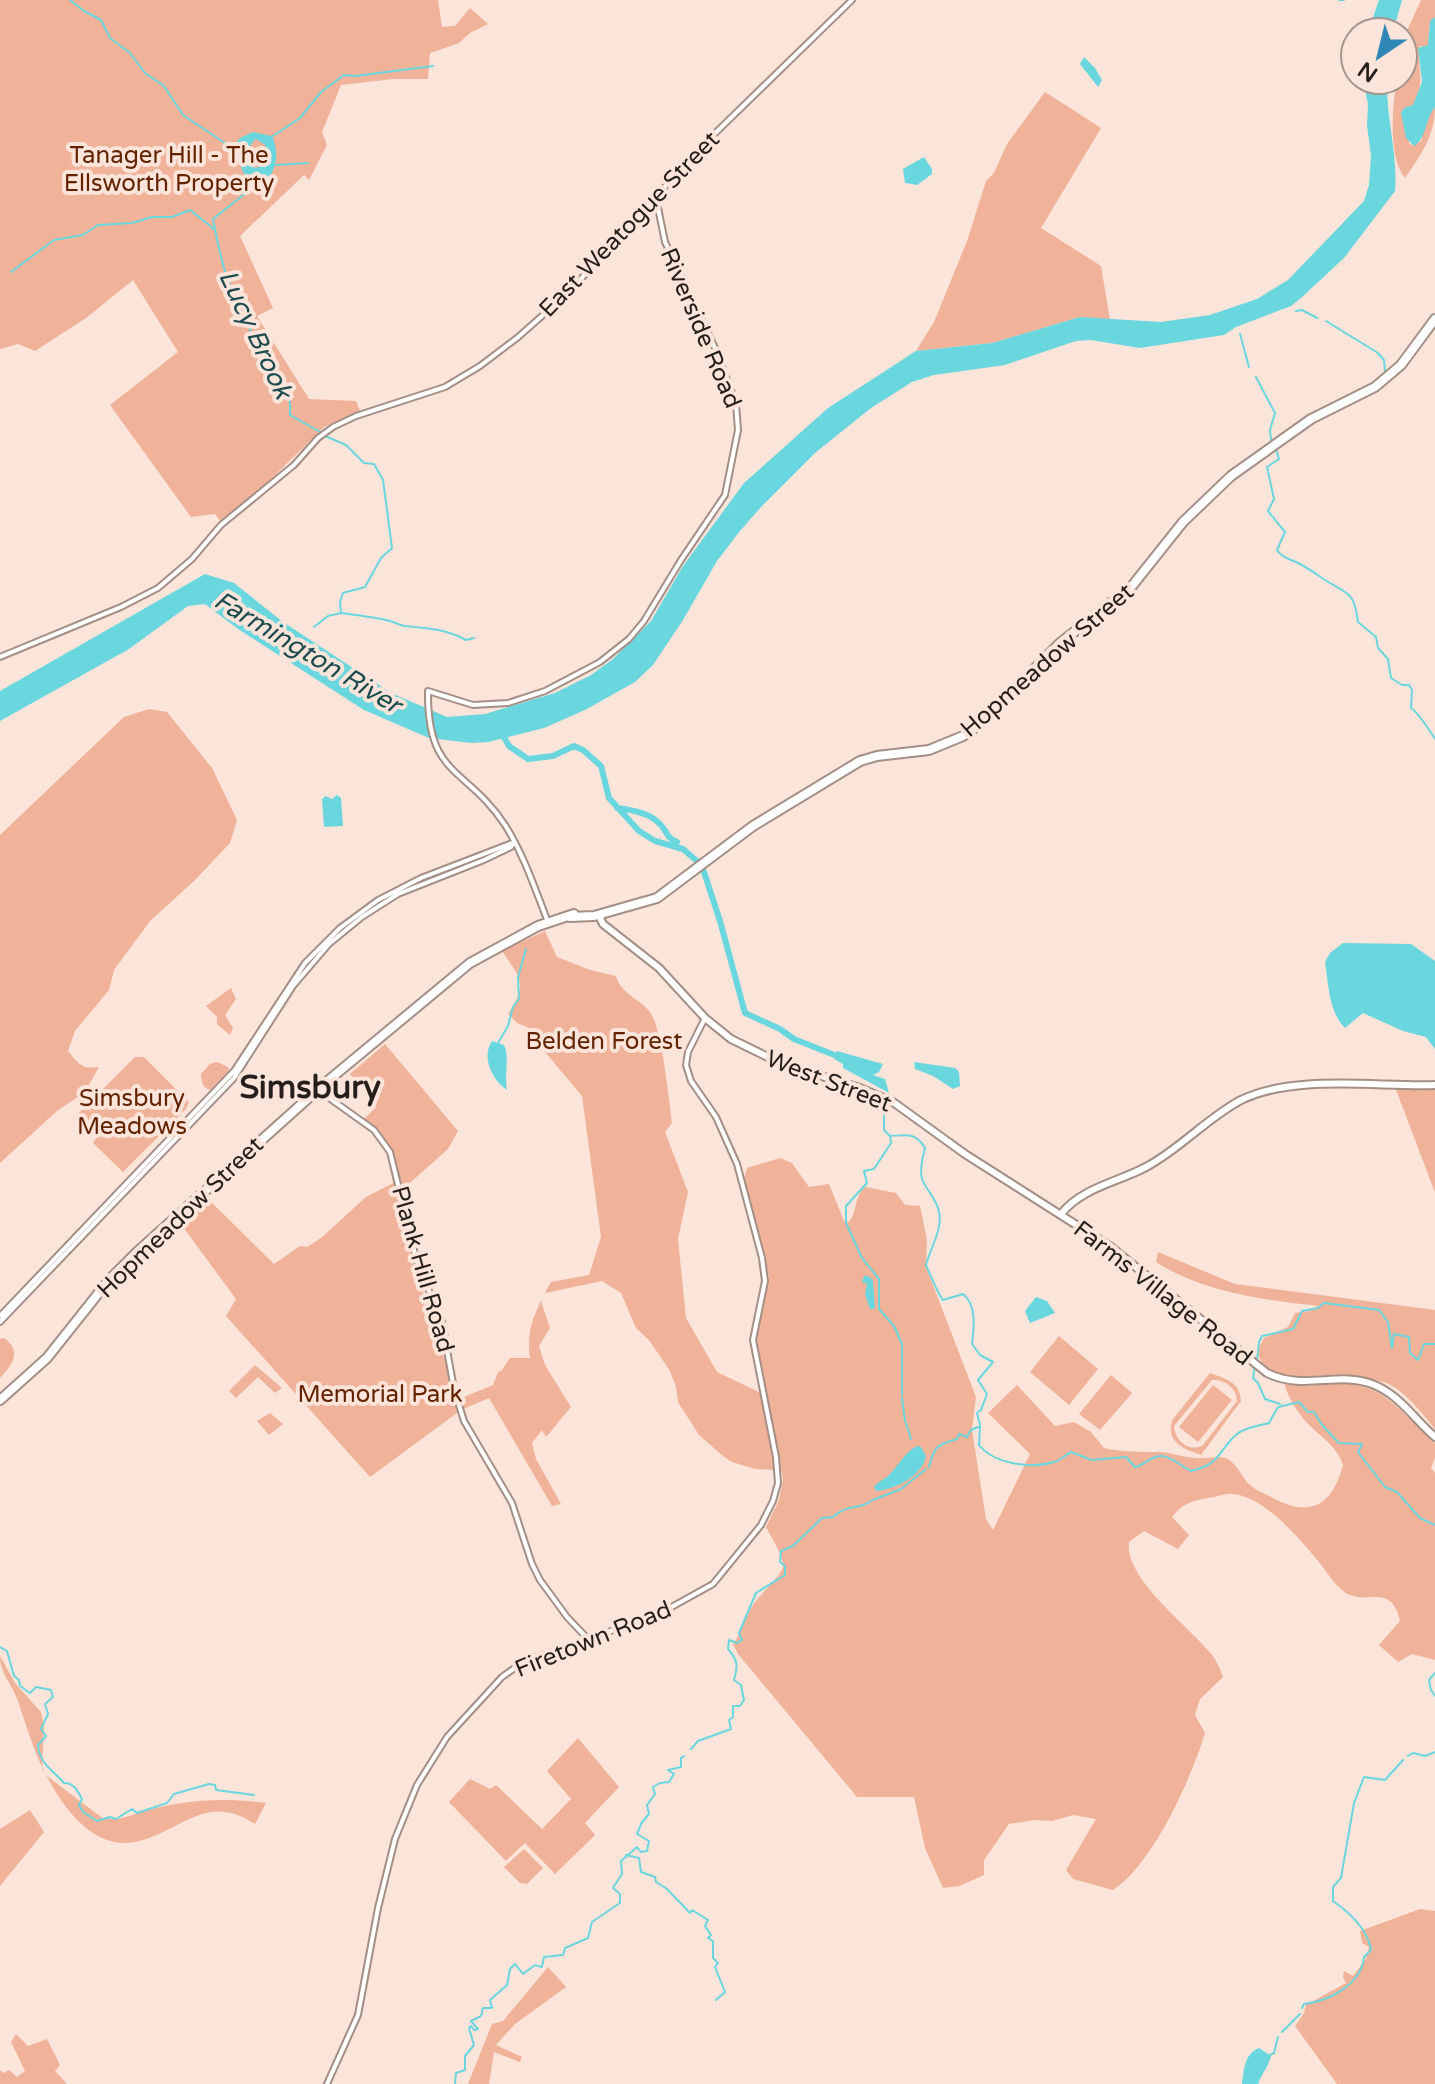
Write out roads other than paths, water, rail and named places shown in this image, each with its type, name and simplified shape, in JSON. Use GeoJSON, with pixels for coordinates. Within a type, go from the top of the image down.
{"type":"FeatureCollection","features":[{"type":"Feature","properties":{"kind":"highway","name":"Hopmeadow Street"},"geometry":{"type":"LineString","coordinates":[[0,1400],[47,1358],[130,1258],[318,1090],[470,963],[548,922],[602,914],[657,898],[761,821],[860,761],[924,751],[974,729],[1059,644],[1132,586],[1183,522],[1231,476],[1311,419],[1369,392],[1401,365],[1435,319]]}},
{"type":"Feature","properties":{"kind":"main road","name":"West Street"},"geometry":{"type":"LineString","coordinates":[[602,914],[601,921],[666,976],[705,1018],[741,1045],[766,1058],[860,1088],[893,1102],[965,1154],[1061,1214]]}},
{"type":"Feature","properties":{"kind":"main road"},"geometry":{"type":"LineString","coordinates":[[1061,1214],[1083,1196],[1158,1160],[1252,1095],[1296,1085],[1435,1085]]}},
{"type":"Feature","properties":{"kind":"main road","name":"Farms Village Road"},"geometry":{"type":"LineString","coordinates":[[1061,1214],[1111,1247],[1255,1365],[1274,1376],[1294,1381],[1346,1379],[1371,1384],[1399,1401],[1435,1437]]}},
{"type":"Feature","properties":{"kind":"street","name":"East Weatogue Street"},"geometry":{"type":"LineString","coordinates":[[0,657],[158,588],[192,559],[221,525],[294,465],[318,438],[333,427],[356,416],[445,387],[517,338],[568,293],[702,146],[852,0]]}},
{"type":"Feature","properties":{"kind":"street","name":"Riverside Road"},"geometry":{"type":"LineString","coordinates":[[514,842],[492,808],[447,766],[433,740],[428,691],[473,705],[497,705],[545,691],[600,662],[629,639],[644,621],[725,495],[738,430],[736,404],[715,348],[665,242],[656,198]]}},
{"type":"Feature","properties":{"kind":"street"},"geometry":{"type":"LineString","coordinates":[[0,1316],[201,1111],[250,1050],[305,963],[340,928],[370,905],[410,884],[514,842],[548,922]]}},
{"type":"Feature","properties":{"kind":"street","name":"Firetown Road"},"geometry":{"type":"LineString","coordinates":[[327,2084],[358,2015],[389,1858],[422,1775],[458,1723],[504,1675],[525,1661],[659,1614],[713,1584],[765,1519],[777,1489],[776,1457],[753,1350],[753,1330],[765,1281],[762,1258],[737,1164],[716,1117],[691,1081],[686,1065],[688,1052],[705,1018]]}},
{"type":"Feature","properties":{"kind":"street","name":"Plank Hill Road"},"geometry":{"type":"LineString","coordinates":[[318,1090],[374,1130],[386,1143],[417,1262],[442,1322],[454,1389],[464,1421],[512,1503],[540,1580],[587,1638]]}},
{"type":"Feature","properties":{"kind":"street"},"geometry":{"type":"LineString","coordinates":[[0,1322],[145,1168]]}},
{"type":"Feature","properties":{"kind":"water"},"geometry":{"type":"Polygon","coordinates":[[[1379,0],[1402,0],[1398,16],[1374,16],[1379,0]]]}},
{"type":"Feature","properties":{"kind":"water"},"geometry":{"type":"Polygon","coordinates":[[[1435,17],[1435,107],[1414,146],[1406,138],[1401,113],[1404,108],[1413,105],[1419,96],[1422,82],[1419,48],[1428,45],[1430,21],[1435,17]]]}},
{"type":"Feature","properties":{"kind":"water"},"geometry":{"type":"Polygon","coordinates":[[[1084,57],[1102,80],[1098,87],[1080,64],[1084,57]]]}},
{"type":"Feature","properties":{"kind":"water","name":"Farmington River"},"geometry":{"type":"Polygon","coordinates":[[[1366,96],[1388,96],[1395,191],[1344,258],[1291,306],[1236,327],[1224,335],[1140,348],[1091,340],[1076,341],[1005,365],[934,375],[912,382],[871,408],[815,453],[762,506],[717,561],[653,665],[635,682],[585,710],[544,728],[488,742],[429,738],[364,710],[238,629],[205,604],[188,606],[129,649],[0,721],[0,691],[205,574],[234,583],[283,622],[391,693],[447,717],[485,714],[555,693],[591,675],[613,659],[651,621],[683,566],[744,483],[828,408],[916,351],[992,343],[1080,317],[1161,322],[1210,315],[1257,299],[1288,280],[1364,201],[1369,185],[1371,156],[1366,96]]]}},
{"type":"Feature","properties":{"kind":"water"},"geometry":{"type":"Polygon","coordinates":[[[253,132],[272,136],[275,144],[275,166],[256,189],[249,187],[234,149],[240,138],[253,132]],[[256,139],[249,148],[251,166],[256,168],[264,161],[265,145],[256,139]]]}},
{"type":"Feature","properties":{"kind":"water"},"geometry":{"type":"Polygon","coordinates":[[[924,157],[932,174],[917,185],[905,183],[903,169],[924,157]]]}},
{"type":"Feature","properties":{"kind":"water"},"geometry":{"type":"Polygon","coordinates":[[[337,795],[341,798],[343,826],[324,827],[322,799],[326,796],[332,799],[337,795]]]}},
{"type":"Feature","properties":{"kind":"water"},"geometry":{"type":"Polygon","coordinates":[[[1343,943],[1411,944],[1435,961],[1435,1049],[1426,1037],[1403,1031],[1363,1013],[1345,1028],[1332,1006],[1325,962],[1330,953],[1343,943]]]}},
{"type":"Feature","properties":{"kind":"water"},"geometry":{"type":"Polygon","coordinates":[[[492,1041],[504,1045],[506,1049],[507,1090],[490,1068],[488,1054],[492,1041]]]}},
{"type":"Feature","properties":{"kind":"water"},"geometry":{"type":"Polygon","coordinates":[[[837,1051],[883,1064],[879,1072],[873,1075],[885,1079],[889,1093],[843,1068],[843,1064],[834,1059],[837,1051]]]}},
{"type":"Feature","properties":{"kind":"water"},"geometry":{"type":"Polygon","coordinates":[[[914,1062],[955,1068],[959,1072],[960,1086],[953,1089],[915,1069],[914,1062]]]}},
{"type":"Feature","properties":{"kind":"water"},"geometry":{"type":"Polygon","coordinates":[[[864,1276],[873,1280],[873,1309],[870,1309],[865,1294],[867,1284],[862,1282],[864,1276]]]}},
{"type":"Feature","properties":{"kind":"water"},"geometry":{"type":"Polygon","coordinates":[[[1036,1297],[1047,1301],[1055,1313],[1030,1323],[1025,1311],[1036,1297]]]}},
{"type":"Feature","properties":{"kind":"water"},"geometry":{"type":"Polygon","coordinates":[[[917,1446],[926,1456],[920,1469],[899,1484],[876,1491],[874,1487],[917,1446]]]}},
{"type":"Feature","properties":{"kind":"water"},"geometry":{"type":"Polygon","coordinates":[[[1259,2048],[1271,2056],[1269,2063],[1258,2084],[1242,2084],[1248,2058],[1259,2048]]]}},
{"type":"Feature","properties":{"kind":"waterway","name":"Lucy Brook"},"geometry":{"type":"LineString","coordinates":[[70,0],[101,20],[110,38],[130,53],[145,73],[164,86],[183,115],[234,149]]}},
{"type":"Feature","properties":{"kind":"waterway"},"geometry":{"type":"LineString","coordinates":[[1339,0],[1344,0]]}},
{"type":"Feature","properties":{"kind":"waterway"},"geometry":{"type":"LineString","coordinates":[[273,136],[300,118],[321,92],[344,75],[433,66]]}},
{"type":"Feature","properties":{"kind":"waterway"},"geometry":{"type":"LineString","coordinates":[[276,165],[308,163]]}},
{"type":"Feature","properties":{"kind":"waterway","name":"Lucy Brook"},"geometry":{"type":"LineString","coordinates":[[252,188],[213,219],[225,271],[235,297],[251,317],[250,330],[269,360],[274,381],[290,402],[290,415],[322,433]]}},
{"type":"Feature","properties":{"kind":"waterway"},"geometry":{"type":"LineString","coordinates":[[11,272],[54,240],[83,235],[98,225],[172,217],[190,210],[214,229]]}},
{"type":"Feature","properties":{"kind":"waterway"},"geometry":{"type":"LineString","coordinates":[[1296,311],[1302,310],[1317,318]]}},
{"type":"Feature","properties":{"kind":"waterway"},"geometry":{"type":"LineString","coordinates":[[1326,321],[1378,353],[1384,360],[1385,372]]}},
{"type":"Feature","properties":{"kind":"waterway"},"geometry":{"type":"LineString","coordinates":[[1240,334],[1249,367]]}},
{"type":"Feature","properties":{"kind":"waterway"},"geometry":{"type":"LineString","coordinates":[[1256,377],[1275,413],[1270,430],[1271,440]]}},
{"type":"Feature","properties":{"kind":"waterway","name":"Lucy Brook"},"geometry":{"type":"LineString","coordinates":[[314,627],[328,616],[341,613],[343,593],[365,587],[381,558],[392,548],[383,480],[374,464],[364,463],[346,445],[325,436]]}},
{"type":"Feature","properties":{"kind":"waterway"},"geometry":{"type":"LineString","coordinates":[[1276,449],[1279,459],[1267,467],[1274,499],[1268,511],[1285,532],[1277,550],[1349,595],[1355,604],[1358,622],[1376,637],[1378,648],[1388,659],[1391,678],[1402,685],[1409,685],[1412,690],[1411,708],[1435,739]]}},
{"type":"Feature","properties":{"kind":"waterway"},"geometry":{"type":"LineString","coordinates":[[341,613],[451,633],[466,640],[474,638]]}},
{"type":"Feature","properties":{"kind":"waterway"},"geometry":{"type":"LineString","coordinates":[[502,734],[509,746],[528,759],[553,756],[574,746],[601,766],[609,798],[639,831],[655,841],[683,849],[704,872],[745,1013],[794,1039],[842,1058]]}},
{"type":"Feature","properties":{"kind":"waterway"},"geometry":{"type":"LineString","coordinates":[[617,808],[651,817],[677,842]]}},
{"type":"Feature","properties":{"kind":"waterway"},"geometry":{"type":"LineString","coordinates":[[498,1043],[519,999],[518,977],[526,949]]}},
{"type":"Feature","properties":{"kind":"waterway"},"geometry":{"type":"LineString","coordinates":[[884,1106],[884,1130],[890,1136],[914,1137],[925,1148],[921,1175],[936,1203],[940,1219],[926,1265],[943,1300],[963,1294],[971,1304],[974,1317],[972,1344],[980,1355],[993,1362],[978,1380],[987,1394],[977,1413],[979,1445],[986,1451],[1003,1461],[1024,1465],[1056,1461],[1071,1452],[1092,1460],[1126,1457],[1135,1467],[1163,1456],[1191,1471],[1209,1465],[1240,1432],[1269,1423],[1278,1407],[1299,1402],[1308,1412],[1314,1412],[1339,1443],[1362,1444],[1358,1452],[1385,1487],[1397,1492],[1420,1518],[1435,1525]]}},
{"type":"Feature","properties":{"kind":"waterway"},"geometry":{"type":"LineString","coordinates":[[890,1136],[891,1143],[874,1169],[864,1171],[867,1183],[846,1206],[846,1223],[862,1258],[879,1279],[879,1309],[894,1326],[902,1344],[902,1395]]}},
{"type":"Feature","properties":{"kind":"waterway"},"geometry":{"type":"LineString","coordinates":[[1257,1360],[1262,1336],[1293,1329],[1302,1311],[1318,1308],[1324,1303],[1379,1310],[1388,1322],[1392,1348],[1394,1334],[1409,1337],[1410,1353],[1418,1360],[1424,1344],[1435,1344]]}},
{"type":"Feature","properties":{"kind":"waterway"},"geometry":{"type":"LineString","coordinates":[[1255,1366],[1253,1378],[1265,1399],[1280,1404]]}},
{"type":"Feature","properties":{"kind":"waterway"},"geometry":{"type":"LineString","coordinates":[[902,1398],[905,1421]]}},
{"type":"Feature","properties":{"kind":"waterway"},"geometry":{"type":"LineString","coordinates":[[906,1423],[911,1439]]}},
{"type":"Feature","properties":{"kind":"waterway"},"geometry":{"type":"LineString","coordinates":[[929,1467],[937,1448],[957,1439],[959,1434],[967,1437],[971,1430],[978,1427]]}},
{"type":"Feature","properties":{"kind":"waterway"},"geometry":{"type":"LineString","coordinates":[[873,1500],[901,1489],[926,1469]]}},
{"type":"Feature","properties":{"kind":"waterway"},"geometry":{"type":"LineString","coordinates":[[691,1749],[698,1741],[731,1729],[729,1720],[733,1717],[733,1706],[740,1706],[744,1700],[741,1685],[734,1680],[736,1663],[728,1649],[729,1640],[737,1643],[742,1640],[739,1633],[756,1593],[785,1575],[785,1566],[780,1562],[781,1551],[793,1546],[822,1518],[833,1517],[871,1501]]}},
{"type":"Feature","properties":{"kind":"waterway"},"geometry":{"type":"LineString","coordinates":[[0,1647],[7,1651],[20,1686],[30,1693],[36,1687],[51,1690],[53,1697],[45,1704],[48,1714],[41,1729],[46,1736],[38,1745],[39,1752],[51,1770],[77,1790],[82,1799],[79,1805],[83,1812],[97,1821],[110,1817],[116,1819],[132,1809],[137,1813],[167,1803],[174,1794],[209,1784],[215,1785],[216,1790],[254,1795]]}},
{"type":"Feature","properties":{"kind":"waterway"},"geometry":{"type":"LineString","coordinates":[[1435,1673],[1429,1680],[1435,1696]]}},
{"type":"Feature","properties":{"kind":"waterway"},"geometry":{"type":"LineString","coordinates":[[1408,1756],[1413,1753],[1425,1756],[1435,1752]]}},
{"type":"Feature","properties":{"kind":"waterway"},"geometry":{"type":"LineString","coordinates":[[455,2084],[456,2073],[465,2070],[465,2056],[474,2045],[469,2028],[478,2029],[471,2021],[481,2016],[483,2008],[492,2008],[490,2000],[507,1985],[510,1969],[515,1964],[523,1974],[535,1965],[542,1967],[544,1957],[563,1955],[565,1948],[588,1938],[592,1922],[620,1903],[620,1894],[613,1888],[622,1874],[621,1861],[637,1847],[641,1852],[647,1851],[649,1841],[637,1834],[649,1814],[647,1805],[655,1794],[653,1787],[669,1782],[674,1774],[668,1770],[681,1767],[684,1756]]}},
{"type":"Feature","properties":{"kind":"waterway"},"geometry":{"type":"LineString","coordinates":[[1302,2008],[1304,2004],[1342,1990],[1357,1976],[1364,1957],[1371,1950],[1357,1922],[1333,1901],[1333,1887],[1341,1878],[1354,1803],[1364,1777],[1385,1780],[1403,1760]]}},
{"type":"Feature","properties":{"kind":"waterway"},"geometry":{"type":"LineString","coordinates":[[626,1855],[639,1858],[641,1872],[655,1877],[656,1882],[690,1913],[692,1910],[708,1920],[705,1926],[711,1935],[708,1938],[713,1941],[713,1958],[718,1963],[715,1967],[725,1992],[716,2000]]}},
{"type":"Feature","properties":{"kind":"waterway"},"geometry":{"type":"LineString","coordinates":[[1282,2032],[1300,2014]]}},
{"type":"Feature","properties":{"kind":"waterway"},"geometry":{"type":"LineString","coordinates":[[1270,2055],[1274,2053],[1278,2037]]}},
{"type":"Feature","properties":{"kind":"district","name":"Simsbury"},"geometry":{"type":"Point","coordinates":[310,1087]}},
{"type":"Feature","properties":{"kind":"park label","name":"Tanager Hill - The Ellsworth Property"},"geometry":{"type":"Point","coordinates":[169,169]}},
{"type":"Feature","properties":{"kind":"park label","name":"Belden Forest"},"geometry":{"type":"Point","coordinates":[604,1041]}},
{"type":"Feature","properties":{"kind":"park label","name":"Simsbury Meadows"},"geometry":{"type":"Point","coordinates":[132,1112]}},
{"type":"Feature","properties":{"kind":"park label","name":"Memorial Park"},"geometry":{"type":"Point","coordinates":[380,1394]}}]}
